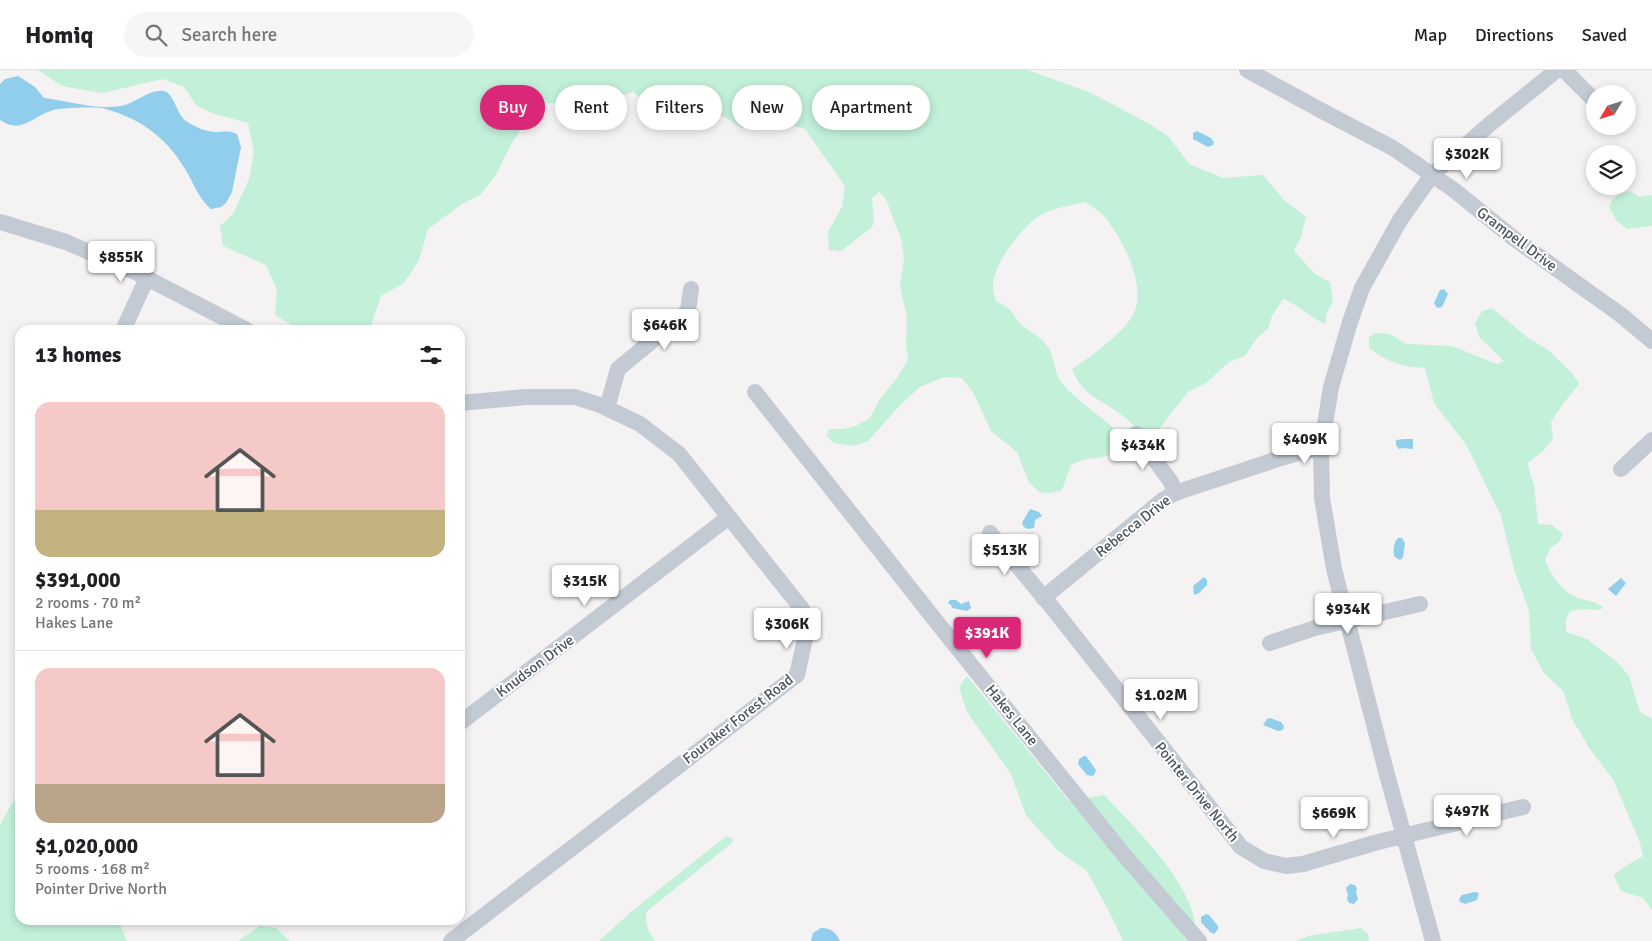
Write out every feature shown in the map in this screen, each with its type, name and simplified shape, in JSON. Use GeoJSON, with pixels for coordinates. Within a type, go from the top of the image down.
{"type":"FeatureCollection","features":[{"type":"Feature","properties":{"kind":"street","name":"Grampell Drive"},"geometry":{"type":"LineString","coordinates":[[1247,70],[1326,114],[1393,148],[1454,190],[1512,238],[1621,315],[1652,341]]}},
{"type":"Feature","properties":{"kind":"street"},"geometry":{"type":"LineString","coordinates":[[1433,941],[1334,568],[1322,498],[1321,449],[1331,387],[1362,288],[1400,220],[1432,175],[1475,136],[1557,70]]}},
{"type":"Feature","properties":{"kind":"street"},"geometry":{"type":"LineString","coordinates":[[1564,70],[1586,92]]}},
{"type":"Feature","properties":{"kind":"street"},"geometry":{"type":"LineString","coordinates":[[0,222],[66,242],[147,278],[237,325]]}},
{"type":"Feature","properties":{"kind":"street"},"geometry":{"type":"LineString","coordinates":[[125,325],[147,278]]}},
{"type":"Feature","properties":{"kind":"street"},"geometry":{"type":"LineString","coordinates":[[607,408],[618,369],[688,312],[691,289]]}},
{"type":"Feature","properties":{"kind":"street","name":"Hakes Lane"},"geometry":{"type":"LineString","coordinates":[[755,392],[1124,855],[1199,941]]}},
{"type":"Feature","properties":{"kind":"street","name":"Fouraker Forest Road"},"geometry":{"type":"LineString","coordinates":[[451,941],[797,675],[805,639],[802,609],[679,454],[640,424],[607,408],[575,397],[526,397],[465,402]]}},
{"type":"Feature","properties":{"kind":"street"},"geometry":{"type":"LineString","coordinates":[[1136,434],[1171,482],[1175,493]]}},
{"type":"Feature","properties":{"kind":"street"},"geometry":{"type":"LineString","coordinates":[[1621,469],[1652,440]]}},
{"type":"Feature","properties":{"kind":"street","name":"Rebecca Drive"},"geometry":{"type":"LineString","coordinates":[[1044,598],[1175,493],[1281,458],[1309,450],[1321,449]]}},
{"type":"Feature","properties":{"kind":"street","name":"Knudson Drive"},"geometry":{"type":"LineString","coordinates":[[465,719],[729,517]]}},
{"type":"Feature","properties":{"kind":"street","name":"Pointer Drive North"},"geometry":{"type":"LineString","coordinates":[[990,533],[1241,846],[1264,861],[1286,866],[1303,864],[1378,842],[1404,837]]}},
{"type":"Feature","properties":{"kind":"street"},"geometry":{"type":"LineString","coordinates":[[1270,643],[1347,619],[1420,604]]}},
{"type":"Feature","properties":{"kind":"street"},"geometry":{"type":"LineString","coordinates":[[1404,837],[1523,807]]}},
{"type":"Feature","properties":{"kind":"green space"},"geometry":{"type":"Polygon","coordinates":[[[38,70],[1028,70],[1091,93],[1148,123],[1168,136],[1189,164],[1223,178],[1263,175],[1284,200],[1306,217],[1301,237],[1294,251],[1315,274],[1330,282],[1333,301],[1326,315],[1326,324],[1283,299],[1272,316],[1268,329],[1257,338],[1245,356],[1229,362],[1206,383],[1188,392],[1155,434],[1146,437],[1124,417],[1085,390],[1072,369],[1097,352],[1115,336],[1134,313],[1137,302],[1137,289],[1135,275],[1125,248],[1103,215],[1085,202],[1056,209],[1039,217],[1012,243],[998,266],[993,286],[995,301],[1009,309],[1023,326],[1047,345],[1059,379],[1068,390],[1126,440],[1118,450],[1109,456],[1084,459],[1071,465],[1062,490],[1051,493],[1039,492],[1029,482],[1017,452],[991,431],[974,394],[962,378],[944,377],[920,387],[901,404],[868,441],[853,446],[834,443],[827,436],[829,429],[843,429],[856,426],[870,418],[880,399],[897,378],[908,360],[906,344],[907,317],[900,286],[904,258],[901,239],[886,199],[879,192],[872,198],[874,222],[872,227],[841,251],[829,250],[828,232],[842,207],[845,186],[805,129],[802,128],[802,85],[732,85],[732,122],[722,116],[722,85],[637,85],[637,95],[633,92],[627,94],[627,85],[555,85],[555,103],[545,104],[545,85],[480,85],[480,130],[520,130],[496,175],[480,195],[462,204],[428,229],[419,260],[404,283],[381,296],[371,325],[292,325],[275,315],[277,290],[266,265],[223,246],[220,226],[233,214],[249,179],[254,152],[248,123],[215,114],[197,106],[184,87],[163,79],[102,93],[62,86],[38,70]]]}},
{"type":"Feature","properties":{"kind":"green space"},"geometry":{"type":"Polygon","coordinates":[[[1636,195],[1640,197],[1652,195],[1652,226],[1627,229],[1616,220],[1609,207],[1617,196],[1636,195]]]}},
{"type":"Feature","properties":{"kind":"green space"},"geometry":{"type":"Polygon","coordinates":[[[1492,308],[1528,338],[1548,350],[1572,373],[1579,384],[1551,422],[1553,439],[1543,451],[1527,463],[1534,485],[1538,524],[1552,525],[1563,534],[1559,542],[1550,548],[1545,560],[1551,572],[1563,589],[1581,599],[1603,607],[1600,610],[1582,609],[1570,611],[1566,620],[1566,632],[1587,639],[1617,662],[1629,676],[1640,712],[1652,719],[1652,910],[1643,898],[1621,891],[1614,875],[1643,856],[1640,843],[1614,781],[1590,749],[1573,721],[1563,691],[1544,673],[1531,649],[1529,611],[1514,569],[1501,516],[1467,446],[1434,403],[1425,368],[1396,363],[1369,348],[1369,337],[1376,333],[1389,334],[1407,344],[1452,346],[1497,364],[1504,361],[1480,338],[1475,324],[1482,311],[1492,308]]]}},
{"type":"Feature","properties":{"kind":"green space"},"geometry":{"type":"Polygon","coordinates":[[[967,676],[1069,801],[1104,795],[1141,834],[1177,880],[1186,896],[1193,914],[1198,941],[1123,941],[1087,871],[1057,850],[1026,815],[1011,774],[967,712],[959,687],[967,676]]]}},
{"type":"Feature","properties":{"kind":"green space"},"geometry":{"type":"Polygon","coordinates":[[[15,798],[15,925],[120,925],[127,941],[0,941],[0,825],[15,798]]]}},
{"type":"Feature","properties":{"kind":"green space"},"geometry":{"type":"Polygon","coordinates":[[[725,837],[731,837],[733,842],[646,912],[650,934],[655,941],[599,941],[632,911],[725,837]]]}},
{"type":"Feature","properties":{"kind":"green space"},"geometry":{"type":"Polygon","coordinates":[[[260,926],[276,928],[290,941],[238,941],[260,926]]]}},
{"type":"Feature","properties":{"kind":"green space"},"geometry":{"type":"Polygon","coordinates":[[[1361,928],[1368,934],[1369,941],[1296,941],[1308,936],[1361,928]]]}},
{"type":"Feature","properties":{"kind":"water"},"geometry":{"type":"Polygon","coordinates":[[[18,76],[35,87],[44,98],[92,106],[111,107],[126,105],[147,94],[164,91],[170,96],[183,118],[189,123],[207,131],[237,134],[241,147],[232,192],[226,203],[221,207],[211,209],[201,197],[181,162],[164,141],[144,125],[120,114],[102,108],[88,107],[53,110],[21,125],[14,126],[0,120],[0,84],[5,79],[18,76]]]}},
{"type":"Feature","properties":{"kind":"water"},"geometry":{"type":"Polygon","coordinates":[[[1197,131],[1211,138],[1214,142],[1213,145],[1208,147],[1193,139],[1193,133],[1197,131]]]}},
{"type":"Feature","properties":{"kind":"water"},"geometry":{"type":"Polygon","coordinates":[[[1444,289],[1448,294],[1442,307],[1437,308],[1434,303],[1440,290],[1444,289]]]}},
{"type":"Feature","properties":{"kind":"water"},"geometry":{"type":"Polygon","coordinates":[[[1413,439],[1413,449],[1399,449],[1396,445],[1396,440],[1413,439]]]}},
{"type":"Feature","properties":{"kind":"water"},"geometry":{"type":"Polygon","coordinates":[[[1030,509],[1039,512],[1042,516],[1035,520],[1034,528],[1028,529],[1022,523],[1030,509]]]}},
{"type":"Feature","properties":{"kind":"water"},"geometry":{"type":"Polygon","coordinates":[[[1398,538],[1402,538],[1405,543],[1403,557],[1400,560],[1395,557],[1394,553],[1398,538]]]}},
{"type":"Feature","properties":{"kind":"water"},"geometry":{"type":"Polygon","coordinates":[[[1204,577],[1207,580],[1207,585],[1194,595],[1193,586],[1204,577]]]}},
{"type":"Feature","properties":{"kind":"water"},"geometry":{"type":"Polygon","coordinates":[[[1621,578],[1626,583],[1616,596],[1608,589],[1621,578]]]}},
{"type":"Feature","properties":{"kind":"water"},"geometry":{"type":"Polygon","coordinates":[[[950,600],[956,600],[961,604],[969,601],[971,608],[967,611],[952,608],[948,603],[950,600]]]}},
{"type":"Feature","properties":{"kind":"water"},"geometry":{"type":"Polygon","coordinates":[[[1270,718],[1281,722],[1284,726],[1283,730],[1278,731],[1263,725],[1270,718]]]}},
{"type":"Feature","properties":{"kind":"water"},"geometry":{"type":"Polygon","coordinates":[[[1086,756],[1096,770],[1092,776],[1087,775],[1078,764],[1079,759],[1086,756]]]}},
{"type":"Feature","properties":{"kind":"water"},"geometry":{"type":"Polygon","coordinates":[[[1350,884],[1355,885],[1357,889],[1358,899],[1354,904],[1349,903],[1347,899],[1346,888],[1350,884]]]}},
{"type":"Feature","properties":{"kind":"water"},"geometry":{"type":"Polygon","coordinates":[[[1474,892],[1479,893],[1477,900],[1465,904],[1460,902],[1459,899],[1462,895],[1474,892]]]}},
{"type":"Feature","properties":{"kind":"water"},"geometry":{"type":"Polygon","coordinates":[[[1206,914],[1218,926],[1214,934],[1201,922],[1201,917],[1206,914]]]}},
{"type":"Feature","properties":{"kind":"water"},"geometry":{"type":"Polygon","coordinates":[[[821,928],[833,931],[840,941],[811,941],[813,933],[821,928]]]}}]}
